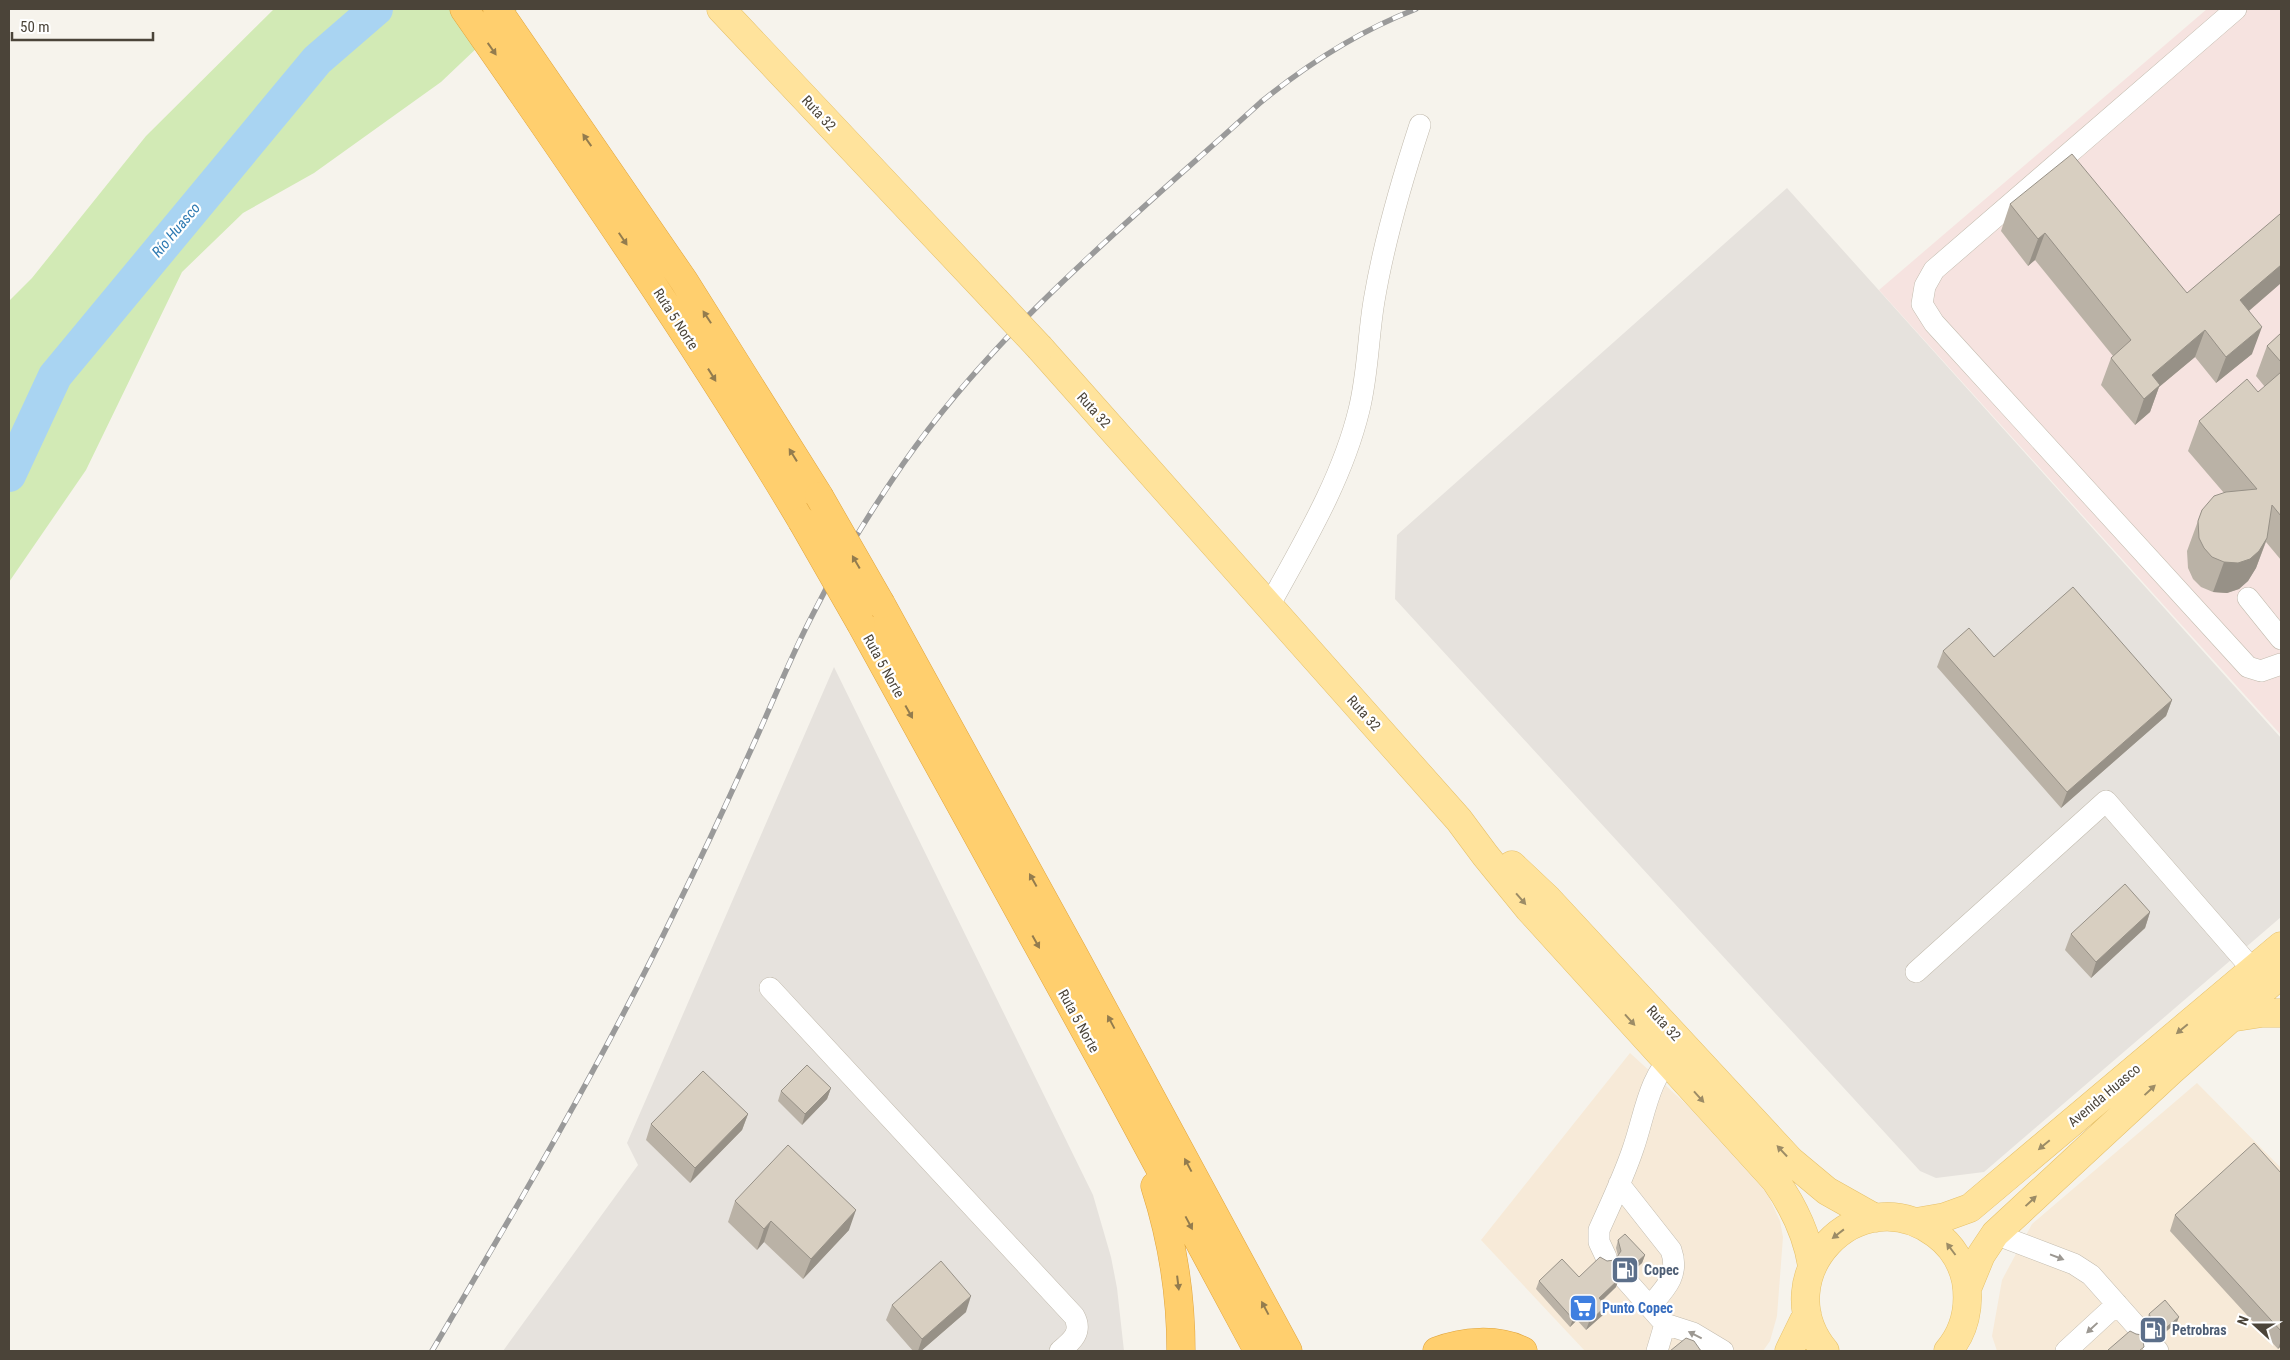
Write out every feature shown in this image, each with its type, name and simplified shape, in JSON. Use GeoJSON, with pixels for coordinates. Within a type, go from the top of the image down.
{"type":"FeatureCollection","features":[{"type":"Feature","properties":{"kind":"highway","name":"Ruta 5 Norte"},"geometry":{"type":"LineString","coordinates":[[464,9],[606,189],[727,349],[818,496],[881,604],[1074,955],[1288,1351]]}},
{"type":"Feature","properties":{"kind":"highway","name":"Ruta 5 Norte"},"geometry":{"type":"LineString","coordinates":[[497,9],[606,189],[697,350],[802,521],[861,624],[1116,1087],[1258,1351]]}},
{"type":"Feature","properties":{"kind":"highway"},"geometry":{"type":"LineString","coordinates":[[1116,1087],[1156,1187],[1166,1221],[1178,1284],[1181,1351]]}},
{"type":"Feature","properties":{"kind":"highway"},"geometry":{"type":"LineString","coordinates":[[1437,1351],[1460,1344],[1492,1343],[1523,1351]]}},
{"type":"Feature","properties":{"kind":"main road","name":"Ruta 32"},"geometry":{"type":"LineString","coordinates":[[722,10],[1040,348],[1459,820],[1489,844],[1542,894],[1676,1053],[1775,1180],[1794,1208],[1800,1222],[1812,1266]]}},
{"type":"Feature","properties":{"kind":"main road","name":"Avenida Huasco"},"geometry":{"type":"LineString","coordinates":[[1916,1222],[1946,1217],[1970,1208],[2281,946]]}},
{"type":"Feature","properties":{"kind":"main road","name":"Avenida Huasco"},"geometry":{"type":"LineString","coordinates":[[1967,1289],[1981,1255],[1995,1234],[2230,1018],[2281,974]]}},
{"type":"Feature","properties":{"kind":"main road"},"geometry":{"type":"LineString","coordinates":[[2230,1018],[2262,1013],[2281,1013]]}},
{"type":"Feature","properties":{"kind":"main road","name":"Ruta 32"},"geometry":{"type":"LineString","coordinates":[[1676,1053],[1805,1175],[1827,1192],[1875,1218]]}},
{"type":"Feature","properties":{"kind":"main road"},"geometry":{"type":"LineString","coordinates":[[1825,1351],[1812,1330],[1807,1314],[1807,1282],[1812,1266],[1820,1251],[1844,1229],[1859,1221],[1875,1218],[1903,1218],[1916,1222],[1941,1237],[1951,1248],[1965,1275],[1967,1289],[1968,1304],[1958,1345]]}},
{"type":"Feature","properties":{"kind":"main road"},"geometry":{"type":"LineString","coordinates":[[1789,1351],[1807,1314]]}},
{"type":"Feature","properties":{"kind":"street"},"geometry":{"type":"LineString","coordinates":[[2236,9],[1934,270],[1925,286],[1922,304],[1934,322],[2248,667],[2261,671],[2281,664]]}},
{"type":"Feature","properties":{"kind":"street"},"geometry":{"type":"LineString","coordinates":[[1269,606],[1318,515],[1350,441],[1365,379],[1374,303],[1381,265],[1405,171],[1420,125]]}},
{"type":"Feature","properties":{"kind":"street"},"geometry":{"type":"LineString","coordinates":[[2248,598],[2281,639]]}},
{"type":"Feature","properties":{"kind":"street"},"geometry":{"type":"LineString","coordinates":[[1916,972],[2106,801],[2253,970]]}},
{"type":"Feature","properties":{"kind":"street"},"geometry":{"type":"LineString","coordinates":[[770,988],[1074,1316],[1078,1330],[1072,1341],[1060,1351]]}},
{"type":"Feature","properties":{"kind":"street"},"geometry":{"type":"LineString","coordinates":[[1606,1257],[1599,1242],[1599,1230],[1633,1150],[1647,1100],[1676,1053]]}},
{"type":"Feature","properties":{"kind":"street"},"geometry":{"type":"LineString","coordinates":[[1619,1184],[1673,1256],[1674,1269],[1672,1278],[1668,1286],[1650,1306]]}},
{"type":"Feature","properties":{"kind":"street"},"geometry":{"type":"LineString","coordinates":[[1995,1234],[2080,1266],[2091,1275],[2138,1328]]}},
{"type":"Feature","properties":{"kind":"street"},"geometry":{"type":"LineString","coordinates":[[1625,1279],[1665,1324],[1693,1333],[1723,1351]]}},
{"type":"Feature","properties":{"kind":"street"},"geometry":{"type":"LineString","coordinates":[[2066,1351],[2117,1304]]}},
{"type":"Feature","properties":{"kind":"street"},"geometry":{"type":"LineString","coordinates":[[1657,1351],[1665,1324]]}},
{"type":"Feature","properties":{"kind":"shaded area"},"geometry":{"type":"Polygon","coordinates":[[[2207,9],[2281,9],[2281,735],[1879,290],[2207,9]]]}},
{"type":"Feature","properties":{"kind":"shaded area"},"geometry":{"type":"Polygon","coordinates":[[[1787,188],[2281,738],[2281,917],[1984,1172],[1936,1178],[1920,1171],[1395,599],[1397,535],[1787,188]]]}},
{"type":"Feature","properties":{"kind":"shaded area"},"geometry":{"type":"Polygon","coordinates":[[[834,667],[1093,1195],[1111,1257],[1117,1288],[1124,1351],[503,1351],[638,1165],[627,1143],[834,667]]]}},
{"type":"Feature","properties":{"kind":"shaded area"},"geometry":{"type":"Polygon","coordinates":[[[1630,1053],[1687,1105],[1767,1193],[1780,1221],[1783,1237],[1777,1316],[1770,1341],[1763,1351],[1585,1351],[1481,1240],[1630,1053]]]}},
{"type":"Feature","properties":{"kind":"shaded area"},"geometry":{"type":"Polygon","coordinates":[[[2197,1083],[2281,1168],[2281,1351],[1997,1351],[1992,1336],[2002,1280],[2032,1224],[2197,1083]]]}},
{"type":"Feature","properties":{"kind":"green space"},"geometry":{"type":"Polygon","coordinates":[[[274,9],[518,9],[441,82],[314,173],[243,213],[182,272],[86,470],[9,582],[9,301],[32,278],[146,136],[274,9]]]}},
{"type":"Feature","properties":{"kind":"building"},"geometry":{"type":"Polygon","coordinates":[[[2072,154],[2187,293],[2280,214],[2281,265],[2240,300],[2262,327],[2226,357],[2205,330],[2152,375],[2160,385],[2144,399],[2111,358],[2131,340],[2045,233],[2038,239],[2010,204],[2072,154]]]}},
{"type":"Feature","properties":{"kind":"building"},"geometry":{"type":"Polygon","coordinates":[[[2281,333],[2281,362],[2267,346],[2281,333]]]}},
{"type":"Feature","properties":{"kind":"building"},"geometry":{"type":"Polygon","coordinates":[[[2281,372],[2281,516],[2272,505],[2267,538],[2259,551],[2250,559],[2238,563],[2224,562],[2212,557],[2204,548],[2199,538],[2198,521],[2202,510],[2214,496],[2226,492],[2257,489],[2199,421],[2247,379],[2258,392],[2281,372]]]}},
{"type":"Feature","properties":{"kind":"building"},"geometry":{"type":"Polygon","coordinates":[[[2073,587],[2172,700],[2067,792],[1943,651],[1969,628],[1994,657],[2073,587]]]}},
{"type":"Feature","properties":{"kind":"building"},"geometry":{"type":"Polygon","coordinates":[[[2125,884],[2150,912],[2096,962],[2071,934],[2125,884]]]}},
{"type":"Feature","properties":{"kind":"building"},"geometry":{"type":"Polygon","coordinates":[[[807,1065],[831,1088],[805,1114],[781,1091],[807,1065]]]}},
{"type":"Feature","properties":{"kind":"building"},"geometry":{"type":"Polygon","coordinates":[[[703,1071],[748,1114],[695,1168],[651,1124],[703,1071]]]}},
{"type":"Feature","properties":{"kind":"building"},"geometry":{"type":"Polygon","coordinates":[[[2254,1143],[2281,1173],[2281,1331],[2175,1215],[2254,1143]]]}},
{"type":"Feature","properties":{"kind":"building"},"geometry":{"type":"Polygon","coordinates":[[[788,1145],[856,1210],[811,1259],[771,1221],[764,1229],[735,1201],[788,1145]]]}},
{"type":"Feature","properties":{"kind":"building"},"geometry":{"type":"Polygon","coordinates":[[[1625,1234],[1645,1255],[1637,1262],[1626,1259],[1619,1262],[1616,1273],[1619,1279],[1599,1298],[1606,1306],[1589,1322],[1580,1312],[1573,1319],[1539,1281],[1562,1259],[1579,1277],[1600,1257],[1607,1261],[1615,1260],[1621,1251],[1618,1240],[1625,1234]]]}},
{"type":"Feature","properties":{"kind":"building"},"geometry":{"type":"Polygon","coordinates":[[[941,1261],[971,1296],[922,1339],[892,1305],[941,1261]]]}},
{"type":"Feature","properties":{"kind":"building"},"geometry":{"type":"Polygon","coordinates":[[[2165,1300],[2179,1317],[2163,1330],[2152,1326],[2149,1314],[2165,1300]]]}},
{"type":"Feature","properties":{"kind":"building"},"geometry":{"type":"Polygon","coordinates":[[[2130,1331],[2142,1335],[2144,1347],[2139,1351],[2108,1350],[2130,1331]]]}},
{"type":"Feature","properties":{"kind":"building"},"geometry":{"type":"Polygon","coordinates":[[[1686,1338],[1694,1341],[1701,1351],[1670,1351],[1686,1338]]]}},
{"type":"Feature","properties":{"kind":"waterway","name":"Río Huasco"},"geometry":{"type":"LineString","coordinates":[[9,475],[55,376],[317,60],[376,9]]}},
{"type":"Feature","properties":{"kind":"railway"},"geometry":{"type":"LineString","coordinates":[[432,1351],[527,1189],[618,1024],[707,844],[806,628],[844,556],[903,464],[941,413],[1026,318],[1119,229],[1261,102],[1297,74],[1335,49],[1374,27],[1416,9]]}},
{"type":"Feature","properties":{"kind":"place","name":"Copec"},"geometry":{"type":"Point","coordinates":[1625,1270]}},
{"type":"Feature","properties":{"kind":"place","name":"Punto Copec"},"geometry":{"type":"Point","coordinates":[1583,1308]}},
{"type":"Feature","properties":{"kind":"place","name":"Petrobras"},"geometry":{"type":"Point","coordinates":[2153,1330]}}]}
